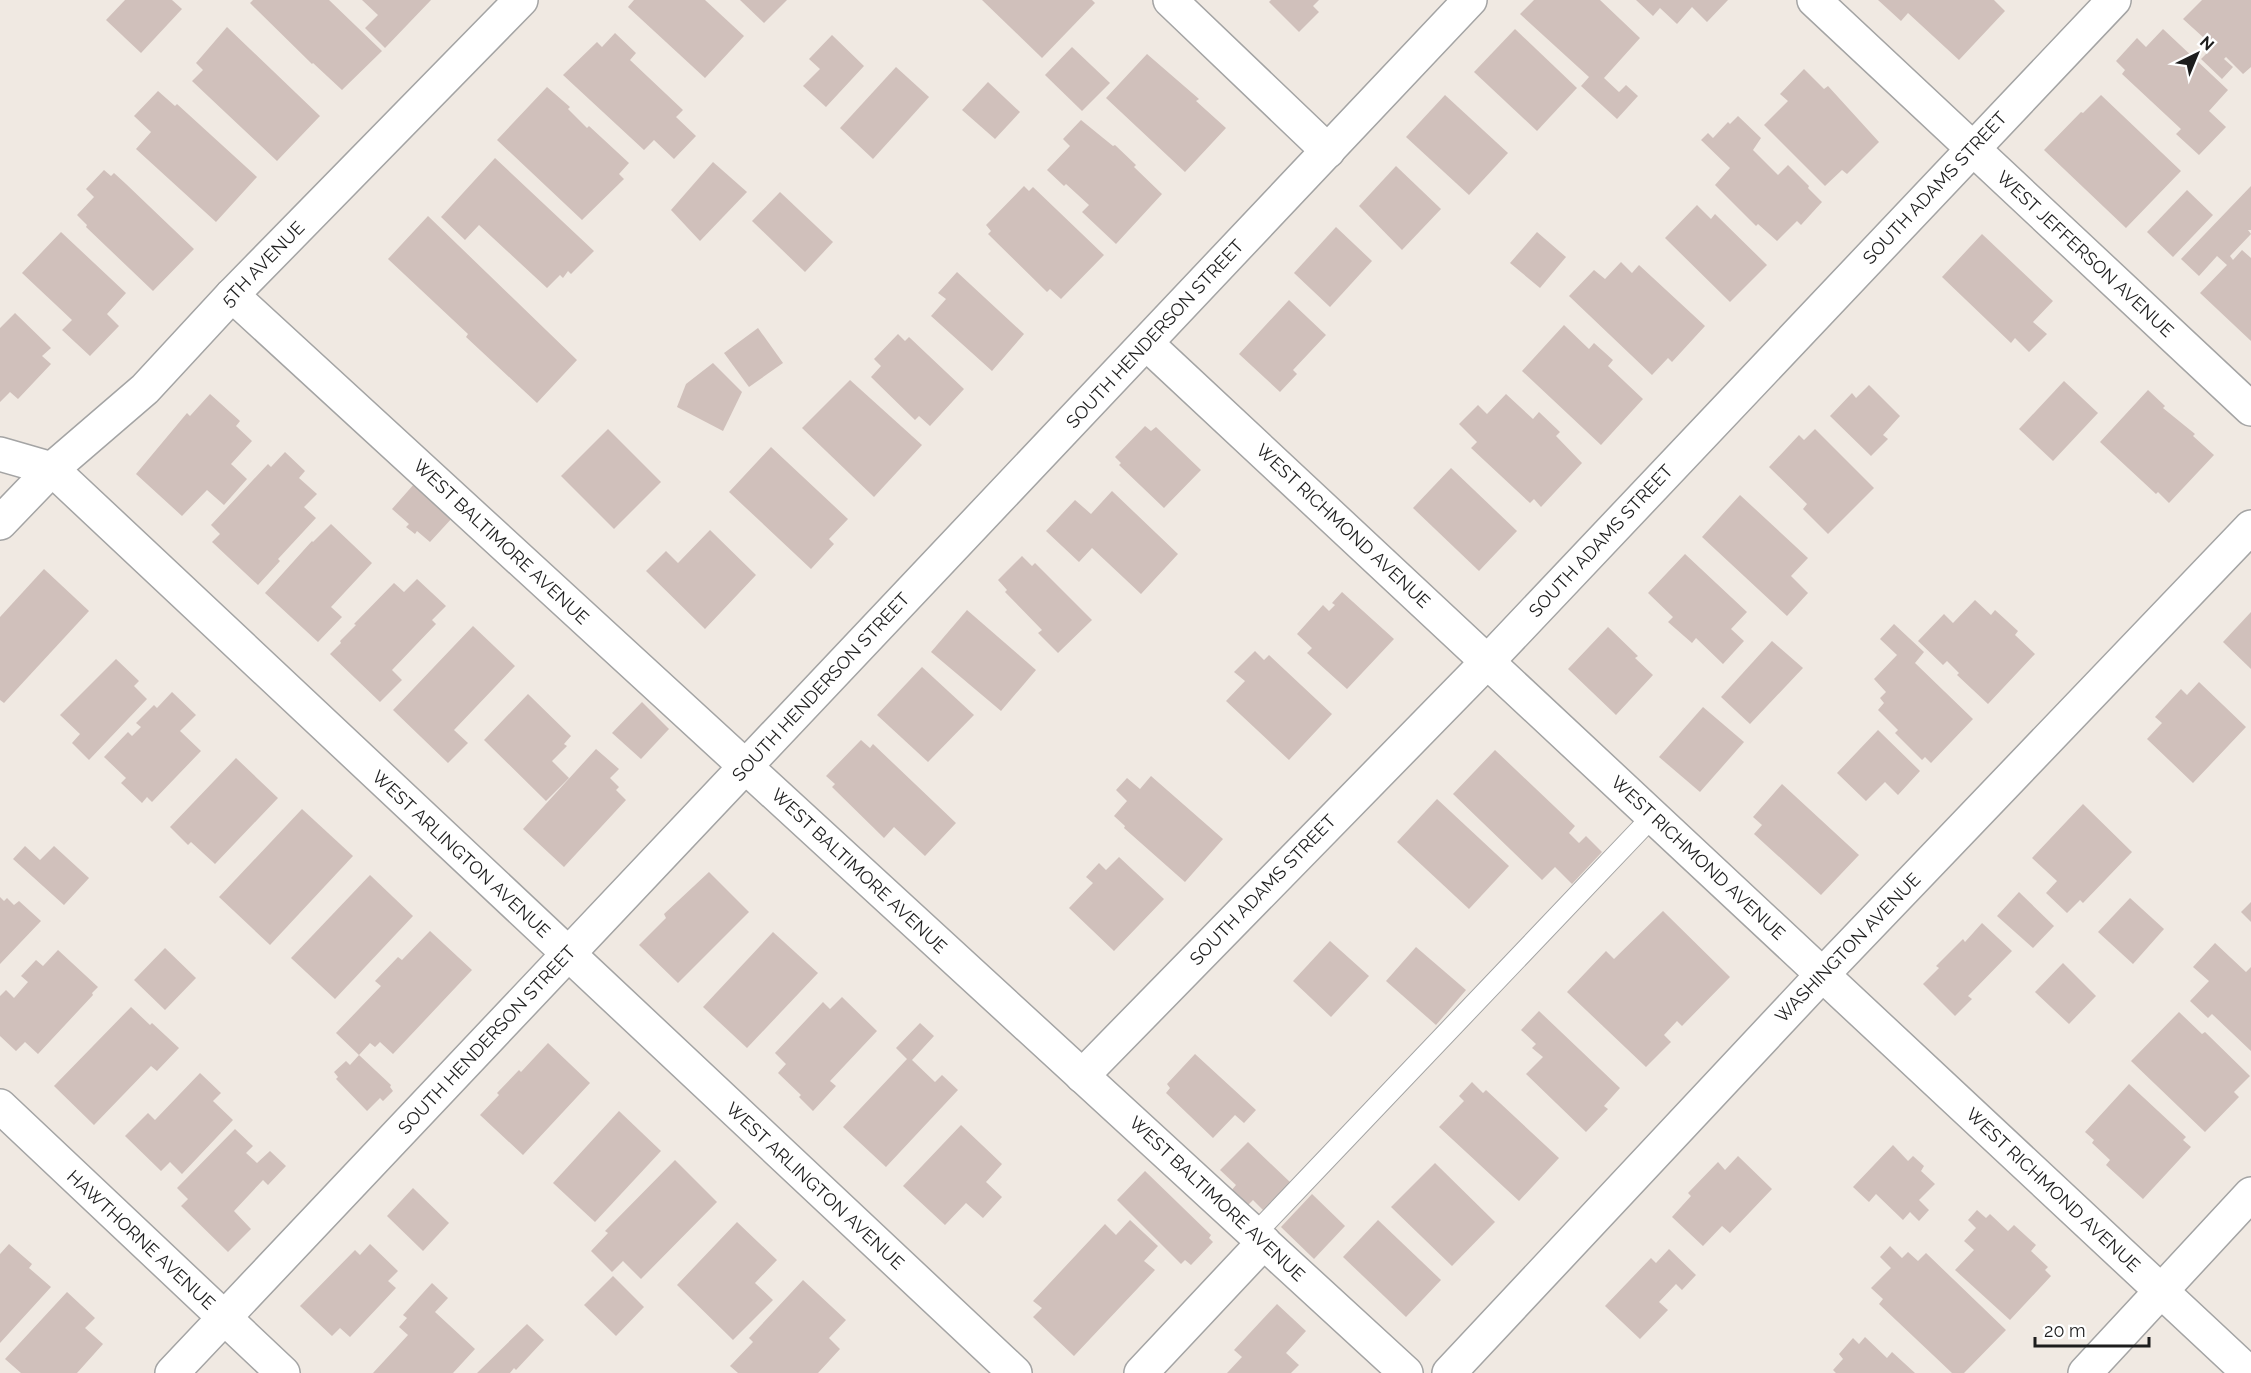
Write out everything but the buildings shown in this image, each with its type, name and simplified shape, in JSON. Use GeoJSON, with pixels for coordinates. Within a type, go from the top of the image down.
{"type":"FeatureCollection","features":[{"type":"Feature","properties":{"kind":"street","name":"5TH AVENUE"},"geometry":{"type":"LineString","coordinates":[[0,523],[52,469],[145,389],[232,295],[521,0]]}},
{"type":"Feature","properties":{"kind":"street"},"geometry":{"type":"LineString","coordinates":[[1170,0],[1328,151]]}},
{"type":"Feature","properties":{"kind":"street","name":"SOUTH HENDERSON STREET"},"geometry":{"type":"LineString","coordinates":[[172,1373],[1470,0]]}},
{"type":"Feature","properties":{"kind":"street","name":"WEST JEFFERSON AVENUE"},"geometry":{"type":"LineString","coordinates":[[1814,0],[2251,410]]}},
{"type":"Feature","properties":{"kind":"street","name":"SOUTH ADAMS STREET"},"geometry":{"type":"LineString","coordinates":[[1082,1076],[1487,662],[2114,0]]}},
{"type":"Feature","properties":{"kind":"street","name":"WEST BALTIMORE AVENUE"},"geometry":{"type":"LineString","coordinates":[[232,295],[1406,1373]]}},
{"type":"Feature","properties":{"kind":"street","name":"WEST RICHMOND AVENUE"},"geometry":{"type":"LineString","coordinates":[[1146,343],[2249,1373]]}},
{"type":"Feature","properties":{"kind":"street","name":"WEST ARLINGTON AVENUE"},"geometry":{"type":"LineString","coordinates":[[0,454],[52,469],[1015,1373]]}},
{"type":"Feature","properties":{"kind":"street","name":"WASHINGTON AVENUE"},"geometry":{"type":"LineString","coordinates":[[1449,1373],[1822,975],[2251,527]]}},
{"type":"Feature","properties":{"kind":"street","name":"HAWTHORNE AVENUE"},"geometry":{"type":"LineString","coordinates":[[0,1106],[283,1373]]}},
{"type":"Feature","properties":{"kind":"street"},"geometry":{"type":"LineString","coordinates":[[2085,1373],[2251,1194]]}},
{"type":"Feature","properties":{"kind":"street"},"geometry":{"type":"LineString","coordinates":[[1141,1373],[1259,1238]]}},
{"type":"Feature","properties":{"kind":"lane"},"geometry":{"type":"LineString","coordinates":[[1259,1238],[1653,816]]}}]}
